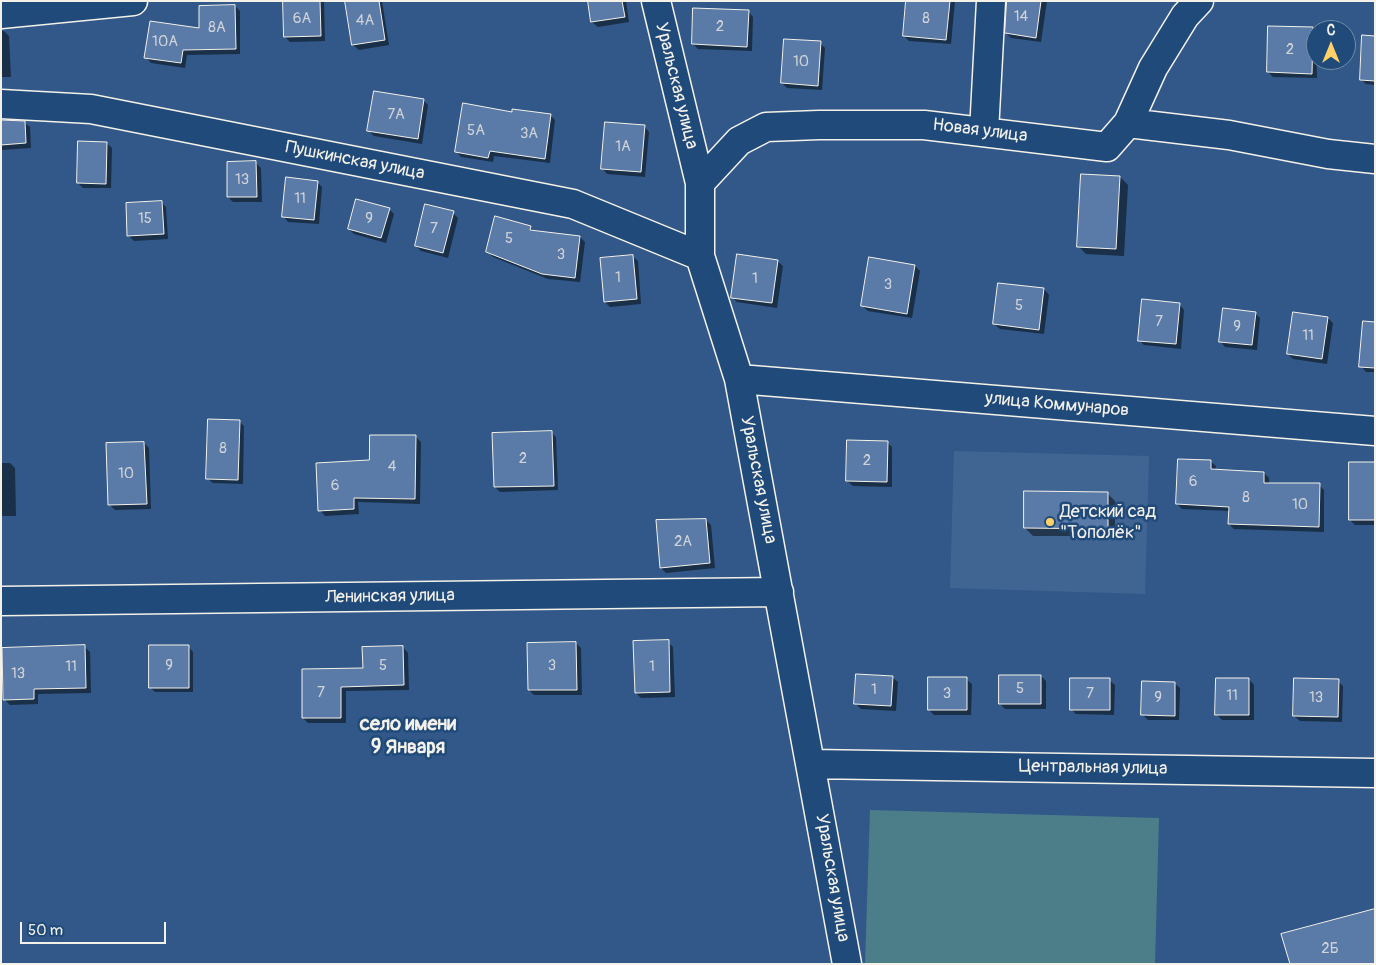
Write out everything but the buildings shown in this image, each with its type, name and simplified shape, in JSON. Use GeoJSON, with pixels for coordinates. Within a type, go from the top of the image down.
{"type":"FeatureCollection","features":[{"type":"Feature","properties":{"kind":"street"},"geometry":{"type":"LineString","coordinates":[[1,14],[133,1]]}},
{"type":"Feature","properties":{"kind":"street","name":"Уральская улица"},"geometry":{"type":"LineString","coordinates":[[656,1],[700,183],[700,256],[739,379],[847,964]]}},
{"type":"Feature","properties":{"kind":"street"},"geometry":{"type":"LineString","coordinates":[[984,132],[991,1]]}},
{"type":"Feature","properties":{"kind":"street","name":"Новая улица"},"geometry":{"type":"LineString","coordinates":[[700,183],[739,141],[766,127],[924,125],[1107,147],[1128,123],[1153,68],[1185,16],[1199,1]]}},
{"type":"Feature","properties":{"kind":"street","name":"Пушкинская улица"},"geometry":{"type":"LineString","coordinates":[[1,104],[91,109],[573,204],[700,256]]}},
{"type":"Feature","properties":{"kind":"street"},"geometry":{"type":"LineString","coordinates":[[1128,123],[1229,135],[1328,154],[1375,159]]}},
{"type":"Feature","properties":{"kind":"street","name":"улица Коммунаров"},"geometry":{"type":"LineString","coordinates":[[739,379],[1375,431]]}},
{"type":"Feature","properties":{"kind":"street","name":"Ленинская улица"},"geometry":{"type":"LineString","coordinates":[[1,601],[779,592]]}},
{"type":"Feature","properties":{"kind":"street","name":"Центральная улица"},"geometry":{"type":"LineString","coordinates":[[811,764],[1375,773]]}},
{"type":"Feature","properties":{"kind":"shaded area","name":"Детский сад \"Тополёк\""},"geometry":{"type":"Polygon","coordinates":[[[954,451],[1149,456],[1145,594],[950,588],[954,451]]]}},
{"type":"Feature","properties":{"kind":"green space"},"geometry":{"type":"Polygon","coordinates":[[[870,810],[1159,818],[1155,964],[865,964],[870,810]]]}},
{"type":"Feature","properties":{"kind":"place","name":"Детский сад \"Тополёк\""},"geometry":{"type":"Point","coordinates":[1050,522]}},
{"type":"Feature","properties":{"kind":"district","name":"село имени 9 Января"},"geometry":{"type":"Point","coordinates":[408,736]}}]}
